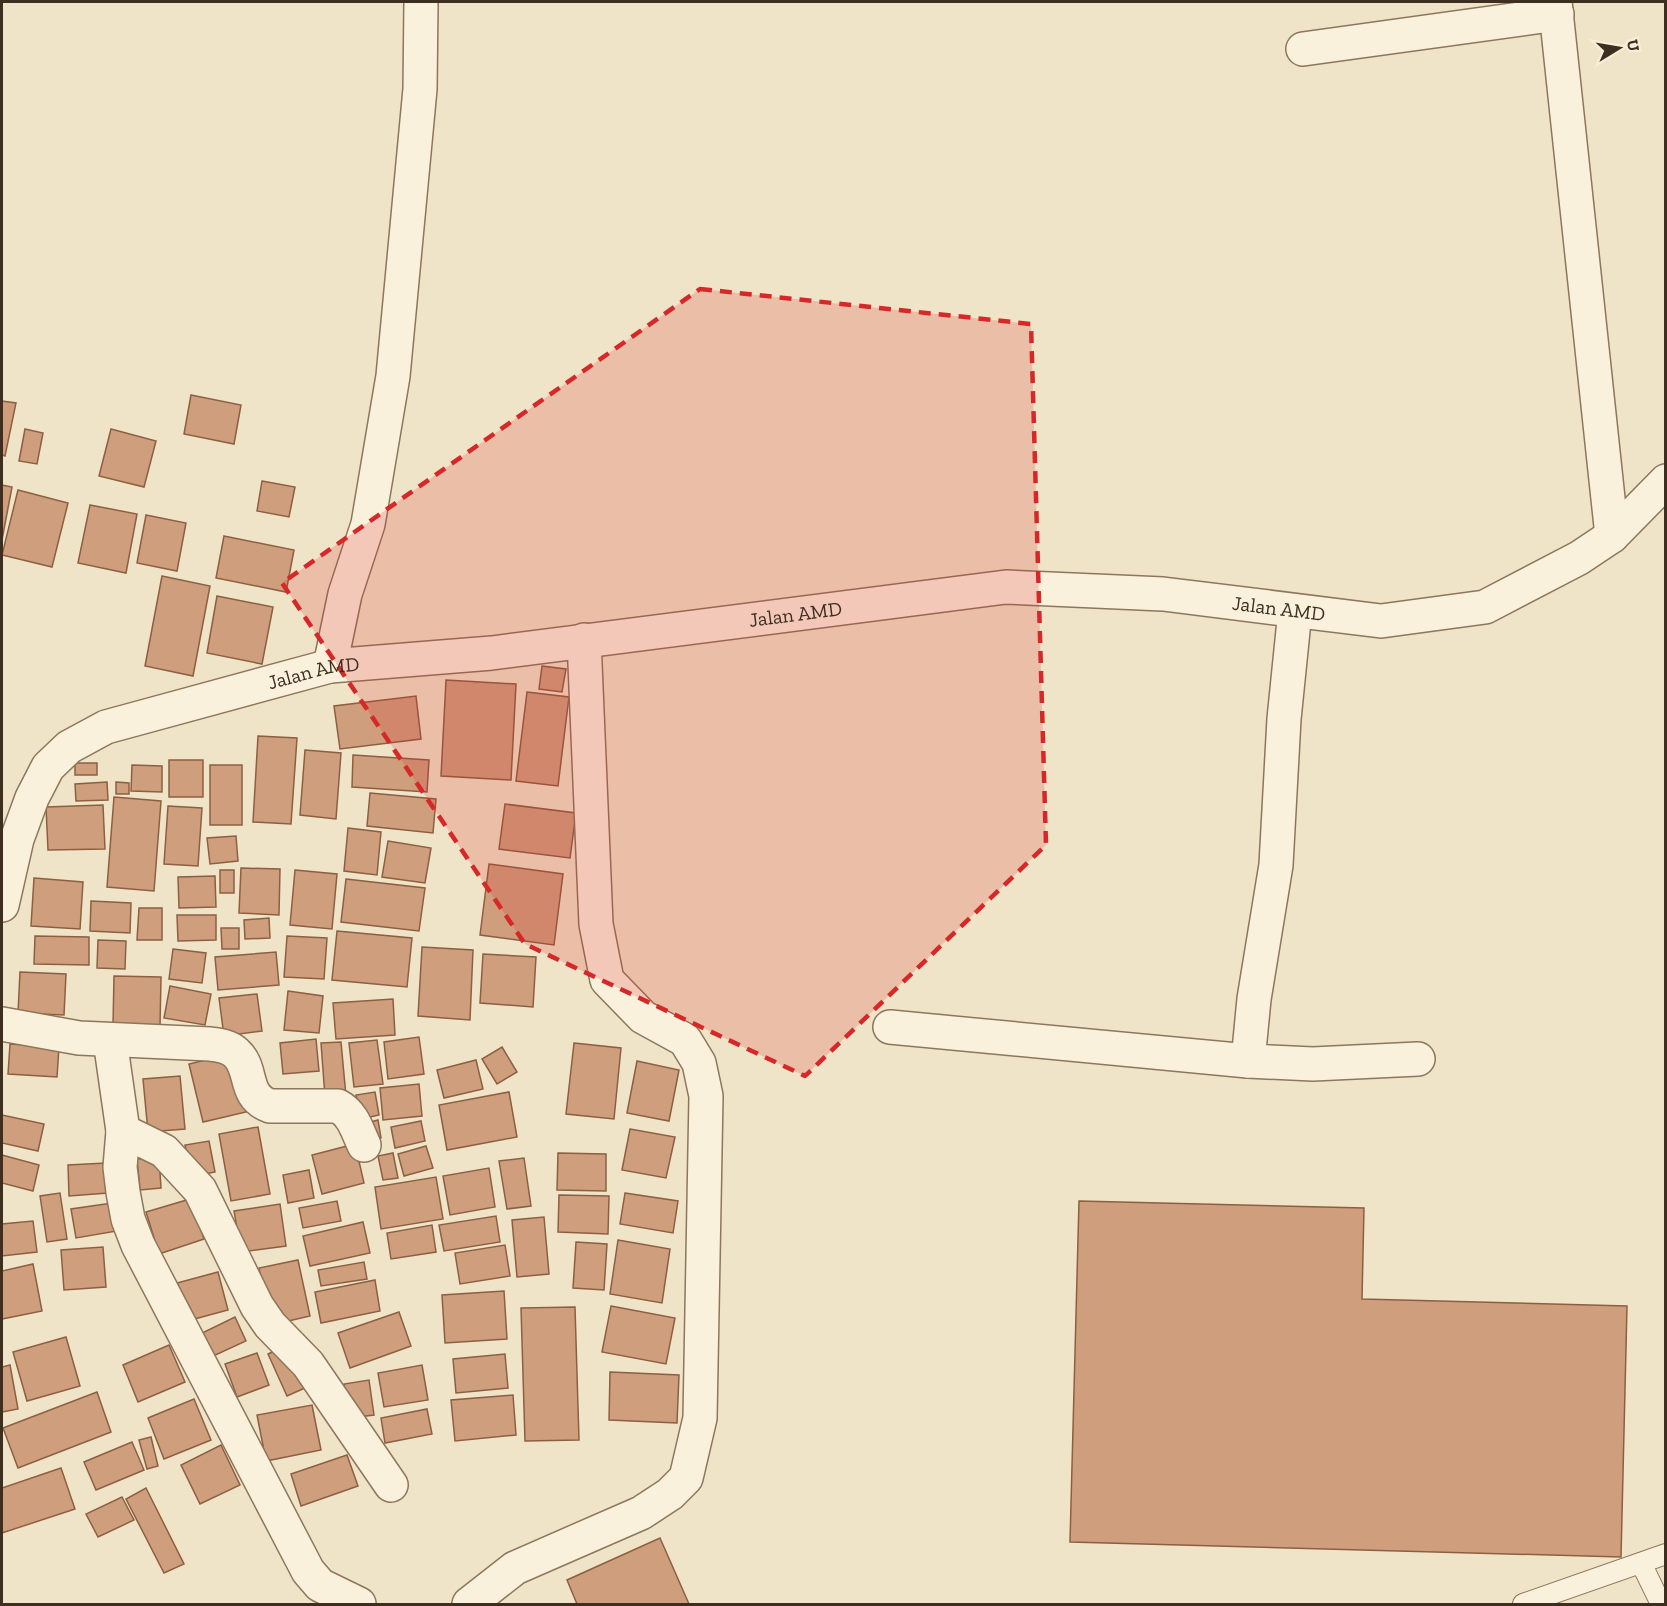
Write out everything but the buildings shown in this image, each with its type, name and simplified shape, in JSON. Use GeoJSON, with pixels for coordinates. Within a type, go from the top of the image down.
{"type":"FeatureCollection","features":[{"type":"Feature","properties":{"kind":"street"},"geometry":{"type":"LineString","coordinates":[[330,666],[345,594],[368,524],[393,376],[420,89],[421,2]]}},
{"type":"Feature","properties":{"kind":"street"},"geometry":{"type":"LineString","coordinates":[[1303,49],[1556,8],[1612,536]]}},
{"type":"Feature","properties":{"kind":"street","name":"Jalan AMD"},"geometry":{"type":"LineString","coordinates":[[2,905],[17,838],[33,798],[48,767],[69,747],[106,727],[330,666],[492,653],[1006,587],[1163,594],[1381,621],[1485,607],[1579,558],[1612,536],[1665,481]]}},
{"type":"Feature","properties":{"kind":"street"},"geometry":{"type":"LineString","coordinates":[[1248,1061],[1254,999],[1276,865],[1284,719],[1295,611]]}},
{"type":"Feature","properties":{"kind":"street"},"geometry":{"type":"LineString","coordinates":[[469,1605],[515,1568],[641,1514],[670,1494],[686,1478],[700,1418],[706,1096],[699,1063],[685,1040],[643,1017],[607,980],[596,924],[584,640]]}},
{"type":"Feature","properties":{"kind":"street"},"geometry":{"type":"LineString","coordinates":[[2,1024],[79,1038],[225,1046],[236,1053],[243,1062],[253,1094],[261,1103],[270,1106],[338,1106],[346,1110],[351,1117],[364,1145]]}},
{"type":"Feature","properties":{"kind":"street"},"geometry":{"type":"LineString","coordinates":[[890,1028],[1248,1061],[1313,1064],[1418,1059]]}},
{"type":"Feature","properties":{"kind":"street"},"geometry":{"type":"LineString","coordinates":[[110,1040],[123,1131],[120,1167],[128,1219],[138,1245],[308,1571],[320,1585],[359,1605]]}},
{"type":"Feature","properties":{"kind":"street"},"geometry":{"type":"LineString","coordinates":[[123,1131],[164,1151],[200,1190],[258,1306],[270,1324],[308,1364],[391,1485]]}},
{"type":"Feature","properties":{"kind":"lane"},"geometry":{"type":"LineString","coordinates":[[1523,1605],[1665,1554]]}},
{"type":"Feature","properties":{"kind":"lane"},"geometry":{"type":"LineString","coordinates":[[1641,1563],[1661,1605]]}},
{"type":"Feature","properties":{"kind":"highlighted area"},"geometry":{"type":"Polygon","coordinates":[[[700,289],[1031,324],[1046,845],[805,1076],[525,944],[282,583],[700,289]]]}}]}
